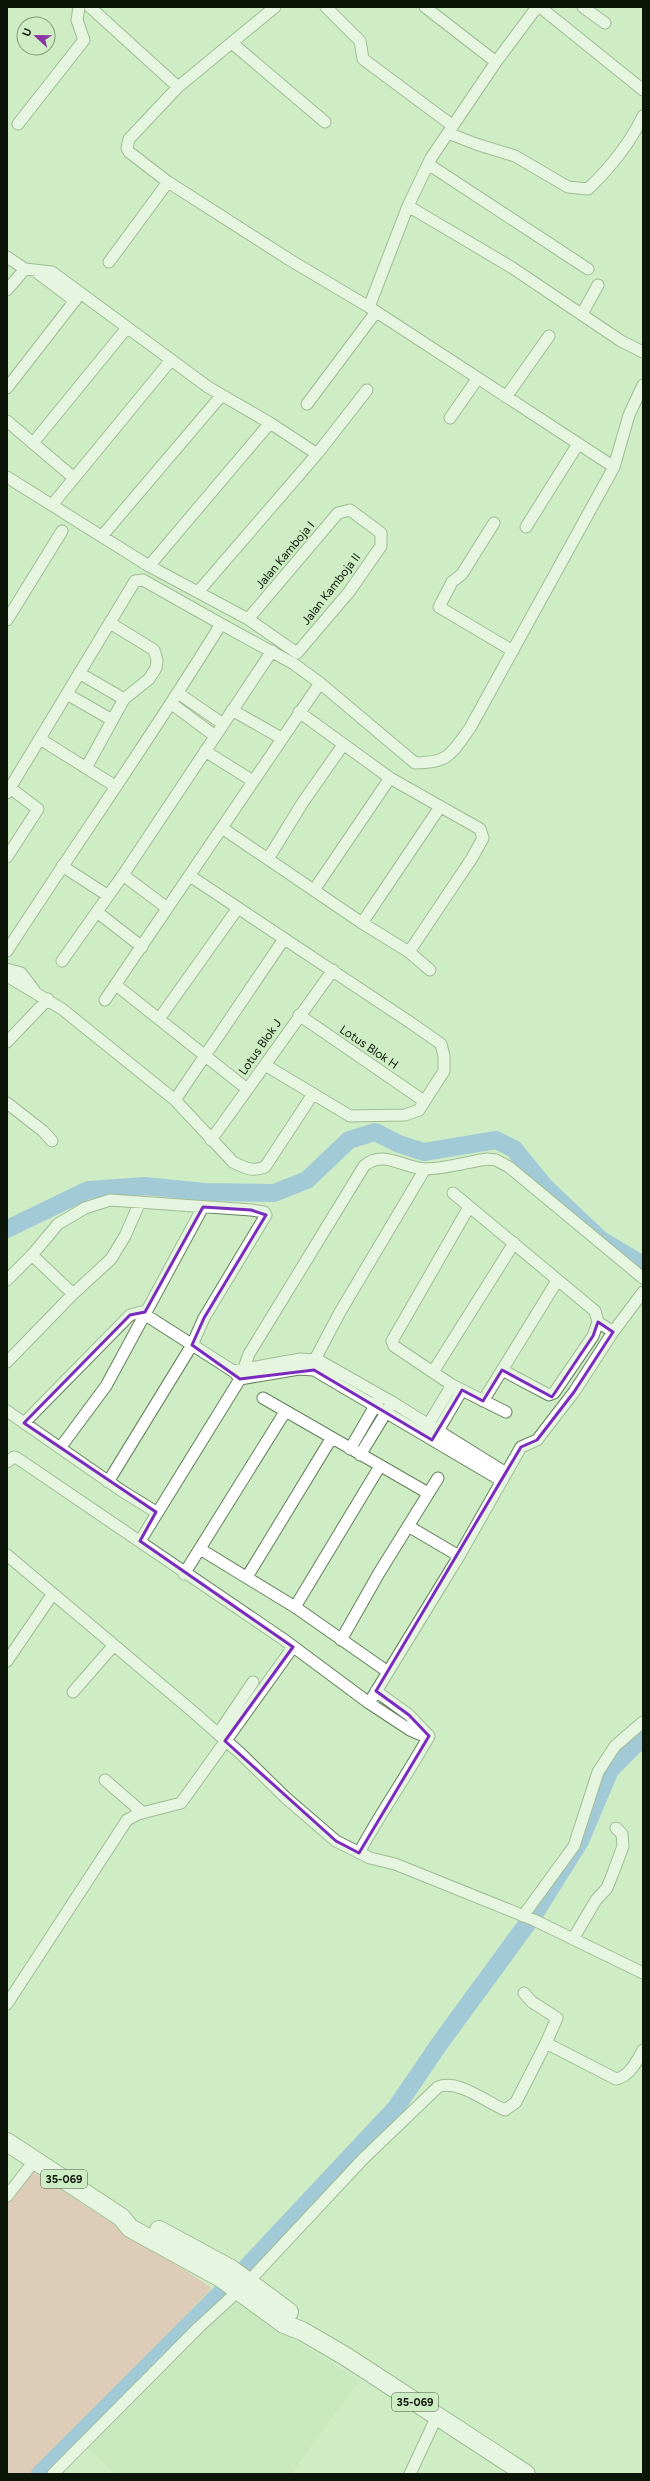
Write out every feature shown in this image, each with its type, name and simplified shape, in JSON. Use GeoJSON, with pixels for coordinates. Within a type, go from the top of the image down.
{"type":"FeatureCollection","features":[{"type":"Feature","properties":{"kind":"main road","name":"35-069"},"geometry":{"type":"LineString","coordinates":[[7,2142],[121,2217],[130,2228],[236,2281],[291,2314],[302,2331],[345,2356],[526,2474]]}},
{"type":"Feature","properties":{"kind":"street"},"geometry":{"type":"LineString","coordinates":[[18,124],[84,40],[77,20],[79,7]]}},
{"type":"Feature","properties":{"kind":"street"},"geometry":{"type":"LineString","coordinates":[[90,7],[178,87]]}},
{"type":"Feature","properties":{"kind":"street"},"geometry":{"type":"LineString","coordinates":[[275,7],[178,87],[129,139],[127,145],[129,152],[168,182],[290,260],[372,309],[614,467]]}},
{"type":"Feature","properties":{"kind":"street"},"geometry":{"type":"LineString","coordinates":[[326,7],[360,41],[363,59],[451,129],[476,144],[515,156],[568,187],[588,189],[608,170],[631,141],[643,116]]}},
{"type":"Feature","properties":{"kind":"street"},"geometry":{"type":"LineString","coordinates":[[425,7],[496,62]]}},
{"type":"Feature","properties":{"kind":"street"},"geometry":{"type":"LineString","coordinates":[[307,404],[372,309],[408,206],[428,164],[496,62],[537,7]]}},
{"type":"Feature","properties":{"kind":"street"},"geometry":{"type":"LineString","coordinates":[[540,7],[590,45],[643,90]]}},
{"type":"Feature","properties":{"kind":"street"},"geometry":{"type":"LineString","coordinates":[[583,7],[605,23]]}},
{"type":"Feature","properties":{"kind":"street"},"geometry":{"type":"LineString","coordinates":[[232,43],[325,122]]}},
{"type":"Feature","properties":{"kind":"street"},"geometry":{"type":"LineString","coordinates":[[428,164],[588,269]]}},
{"type":"Feature","properties":{"kind":"street"},"geometry":{"type":"LineString","coordinates":[[110,262],[168,182]]}},
{"type":"Feature","properties":{"kind":"street"},"geometry":{"type":"LineString","coordinates":[[408,206],[511,267],[621,341],[643,352]]}},
{"type":"Feature","properties":{"kind":"street"},"geometry":{"type":"LineString","coordinates":[[7,257],[78,297],[221,396],[270,423],[317,454]]}},
{"type":"Feature","properties":{"kind":"street"},"geometry":{"type":"LineString","coordinates":[[7,290],[30,269]]}},
{"type":"Feature","properties":{"kind":"street"},"geometry":{"type":"LineString","coordinates":[[582,314],[598,285]]}},
{"type":"Feature","properties":{"kind":"street"},"geometry":{"type":"LineString","coordinates":[[7,388],[78,297]]}},
{"type":"Feature","properties":{"kind":"street"},"geometry":{"type":"LineString","coordinates":[[33,443],[126,329]]}},
{"type":"Feature","properties":{"kind":"street"},"geometry":{"type":"LineString","coordinates":[[506,397],[550,336]]}},
{"type":"Feature","properties":{"kind":"street"},"geometry":{"type":"LineString","coordinates":[[52,505],[171,360]]}},
{"type":"Feature","properties":{"kind":"street"},"geometry":{"type":"LineString","coordinates":[[450,418],[478,378]]}},
{"type":"Feature","properties":{"kind":"street"},"geometry":{"type":"LineString","coordinates":[[7,857],[38,809],[8,790],[135,581],[143,580],[272,651],[320,683],[415,763],[435,763],[451,755],[470,728],[614,467],[630,415],[643,385]]}},
{"type":"Feature","properties":{"kind":"street"},"geometry":{"type":"LineString","coordinates":[[198,592],[317,454],[366,390]]}},
{"type":"Feature","properties":{"kind":"street"},"geometry":{"type":"LineString","coordinates":[[102,536],[221,396]]}},
{"type":"Feature","properties":{"kind":"street"},"geometry":{"type":"LineString","coordinates":[[7,421],[74,478]]}},
{"type":"Feature","properties":{"kind":"street"},"geometry":{"type":"LineString","coordinates":[[149,566],[270,423]]}},
{"type":"Feature","properties":{"kind":"street"},"geometry":{"type":"LineString","coordinates":[[526,527],[578,444]]}},
{"type":"Feature","properties":{"kind":"street"},"geometry":{"type":"LineString","coordinates":[[7,477],[149,566],[248,619]]}},
{"type":"Feature","properties":{"kind":"street","name":"Jalan Kamboja II"},"geometry":{"type":"LineString","coordinates":[[248,619],[297,654],[349,592],[381,546],[381,533],[350,510],[343,510]]}},
{"type":"Feature","properties":{"kind":"street","name":"Jalan Kamboja I"},"geometry":{"type":"LineString","coordinates":[[248,619],[338,513],[343,510]]}},
{"type":"Feature","properties":{"kind":"street"},"geometry":{"type":"LineString","coordinates":[[494,523],[462,574],[452,582],[439,607],[513,651]]}},
{"type":"Feature","properties":{"kind":"street"},"geometry":{"type":"LineString","coordinates":[[7,620],[62,531]]}},
{"type":"Feature","properties":{"kind":"street"},"geometry":{"type":"LineString","coordinates":[[86,768],[124,699],[149,679],[156,668],[157,660],[154,650],[110,623]]}},
{"type":"Feature","properties":{"kind":"street"},"geometry":{"type":"LineString","coordinates":[[7,951],[115,786],[172,704],[221,624]]}},
{"type":"Feature","properties":{"kind":"street"},"geometry":{"type":"LineString","coordinates":[[62,960],[97,912],[107,895],[123,875],[272,651]]}},
{"type":"Feature","properties":{"kind":"street"},"geometry":{"type":"LineString","coordinates":[[80,673],[124,699]]}},
{"type":"Feature","properties":{"kind":"street"},"geometry":{"type":"LineString","coordinates":[[105,1000],[190,876],[281,738],[320,683]]}},
{"type":"Feature","properties":{"kind":"street"},"geometry":{"type":"LineString","coordinates":[[178,693],[223,724]]}},
{"type":"Feature","properties":{"kind":"street"},"geometry":{"type":"LineString","coordinates":[[67,694],[112,720]]}},
{"type":"Feature","properties":{"kind":"street"},"geometry":{"type":"LineString","coordinates":[[172,704],[215,736]]}},
{"type":"Feature","properties":{"kind":"street"},"geometry":{"type":"LineString","coordinates":[[232,710],[281,738]]}},
{"type":"Feature","properties":{"kind":"street"},"geometry":{"type":"LineString","coordinates":[[299,712],[390,778],[480,829],[482,838],[472,858],[409,952]]}},
{"type":"Feature","properties":{"kind":"street"},"geometry":{"type":"LineString","coordinates":[[40,739],[115,786]]}},
{"type":"Feature","properties":{"kind":"street"},"geometry":{"type":"LineString","coordinates":[[268,859],[303,802],[343,745]]}},
{"type":"Feature","properties":{"kind":"street"},"geometry":{"type":"LineString","coordinates":[[205,751],[253,781]]}},
{"type":"Feature","properties":{"kind":"street"},"geometry":{"type":"LineString","coordinates":[[314,890],[390,778]]}},
{"type":"Feature","properties":{"kind":"street"},"geometry":{"type":"LineString","coordinates":[[362,923],[440,807]]}},
{"type":"Feature","properties":{"kind":"street"},"geometry":{"type":"LineString","coordinates":[[222,828],[362,923],[409,952],[430,970]]}},
{"type":"Feature","properties":{"kind":"street"},"geometry":{"type":"LineString","coordinates":[[62,866],[107,895]]}},
{"type":"Feature","properties":{"kind":"street"},"geometry":{"type":"LineString","coordinates":[[123,875],[167,908]]}},
{"type":"Feature","properties":{"kind":"street"},"geometry":{"type":"LineString","coordinates":[[190,876],[441,1044],[444,1056],[444,1071],[419,1110],[405,1115],[350,1116],[265,1065]]}},
{"type":"Feature","properties":{"kind":"street"},"geometry":{"type":"LineString","coordinates":[[159,1019],[238,908]]}},
{"type":"Feature","properties":{"kind":"street"},"geometry":{"type":"LineString","coordinates":[[97,912],[142,947]]}},
{"type":"Feature","properties":{"kind":"street"},"geometry":{"type":"LineString","coordinates":[[175,1100],[284,938]]}},
{"type":"Feature","properties":{"kind":"street"},"geometry":{"type":"LineString","coordinates":[[7,970],[21,973],[35,992]]}},
{"type":"Feature","properties":{"kind":"street","name":"Lotus Blok J"},"geometry":{"type":"LineString","coordinates":[[211,1140],[332,970]]}},
{"type":"Feature","properties":{"kind":"street"},"geometry":{"type":"LineString","coordinates":[[7,976],[48,999],[175,1100],[232,1162],[254,1171],[265,1167],[313,1094]]}},
{"type":"Feature","properties":{"kind":"street"},"geometry":{"type":"LineString","coordinates":[[116,985],[247,1089]]}},
{"type":"Feature","properties":{"kind":"street"},"geometry":{"type":"LineString","coordinates":[[7,1042],[48,999]]}},
{"type":"Feature","properties":{"kind":"street","name":"Lotus Blok H"},"geometry":{"type":"LineString","coordinates":[[299,1015],[424,1101]]}},
{"type":"Feature","properties":{"kind":"street"},"geometry":{"type":"LineString","coordinates":[[7,1103],[43,1131],[52,1141]]}},
{"type":"Feature","properties":{"kind":"street"},"geometry":{"type":"LineString","coordinates":[[140,1541],[156,1512],[191,1461],[249,1354],[364,1166],[370,1160],[381,1158],[425,1169],[487,1159],[496,1160],[509,1167],[643,1278]]}},
{"type":"Feature","properties":{"kind":"street"},"geometry":{"type":"LineString","coordinates":[[313,1365],[340,1312],[425,1169]]}},
{"type":"Feature","properties":{"kind":"street"},"geometry":{"type":"LineString","coordinates":[[453,1193],[514,1243],[557,1281],[595,1311],[598,1322],[593,1336],[554,1394],[549,1395],[502,1370]]}},
{"type":"Feature","properties":{"kind":"street"},"geometry":{"type":"LineString","coordinates":[[8,1279],[32,1255],[58,1224],[84,1208],[110,1200],[258,1211],[264,1212],[266,1215],[204,1318],[192,1345],[108,1482]]}},
{"type":"Feature","properties":{"kind":"street"},"geometry":{"type":"LineString","coordinates":[[7,1362],[73,1294],[111,1259],[125,1236],[140,1202]]}},
{"type":"Feature","properties":{"kind":"street"},"geometry":{"type":"LineString","coordinates":[[60,1448],[106,1386],[203,1207]]}},
{"type":"Feature","properties":{"kind":"street"},"geometry":{"type":"LineString","coordinates":[[469,1207],[392,1341],[394,1346],[457,1388],[506,1412]]}},
{"type":"Feature","properties":{"kind":"street"},"geometry":{"type":"LineString","coordinates":[[433,1372],[514,1243]]}},
{"type":"Feature","properties":{"kind":"street"},"geometry":{"type":"LineString","coordinates":[[32,1255],[73,1294]]}},
{"type":"Feature","properties":{"kind":"street"},"geometry":{"type":"LineString","coordinates":[[483,1401],[557,1281]]}},
{"type":"Feature","properties":{"kind":"street"},"geometry":{"type":"LineString","coordinates":[[369,1703],[459,1556],[521,1447],[537,1440],[574,1392],[613,1332],[643,1292]]}},
{"type":"Feature","properties":{"kind":"street"},"geometry":{"type":"LineString","coordinates":[[24,1423],[130,1315],[136,1312],[144,1314],[239,1373],[299,1369],[313,1365],[378,1400],[504,1477]]}},
{"type":"Feature","properties":{"kind":"street"},"geometry":{"type":"LineString","coordinates":[[598,1322],[613,1332]]}},
{"type":"Feature","properties":{"kind":"street"},"geometry":{"type":"LineString","coordinates":[[431,1432],[457,1388]]}},
{"type":"Feature","properties":{"kind":"street"},"geometry":{"type":"LineString","coordinates":[[263,1398],[428,1493]]}},
{"type":"Feature","properties":{"kind":"street"},"geometry":{"type":"LineString","coordinates":[[350,1449],[378,1400]]}},
{"type":"Feature","properties":{"kind":"street"},"geometry":{"type":"LineString","coordinates":[[360,1455],[389,1407]]}},
{"type":"Feature","properties":{"kind":"street"},"geometry":{"type":"LineString","coordinates":[[7,1411],[108,1482],[156,1512]]}},
{"type":"Feature","properties":{"kind":"street"},"geometry":{"type":"LineString","coordinates":[[184,1574],[285,1412]]}},
{"type":"Feature","properties":{"kind":"street"},"geometry":{"type":"LineString","coordinates":[[247,1577],[331,1438]]}},
{"type":"Feature","properties":{"kind":"street"},"geometry":{"type":"LineString","coordinates":[[7,1462],[14,1457],[17,1458],[140,1541],[184,1574],[293,1647],[369,1703],[410,1730],[429,1736]]}},
{"type":"Feature","properties":{"kind":"street"},"geometry":{"type":"LineString","coordinates":[[295,1607],[380,1466]]}},
{"type":"Feature","properties":{"kind":"street"},"geometry":{"type":"LineString","coordinates":[[341,1640],[438,1478]]}},
{"type":"Feature","properties":{"kind":"street"},"geometry":{"type":"LineString","coordinates":[[408,1526],[459,1556]]}},
{"type":"Feature","properties":{"kind":"street"},"geometry":{"type":"LineString","coordinates":[[200,1549],[295,1607],[388,1672]]}},
{"type":"Feature","properties":{"kind":"street"},"geometry":{"type":"LineString","coordinates":[[7,1555],[221,1738],[286,1798],[336,1841],[359,1853],[396,1864],[529,1918],[643,1973]]}},
{"type":"Feature","properties":{"kind":"street"},"geometry":{"type":"LineString","coordinates":[[7,1661],[52,1595]]}},
{"type":"Feature","properties":{"kind":"street"},"geometry":{"type":"LineString","coordinates":[[73,1692],[114,1645]]}},
{"type":"Feature","properties":{"kind":"street"},"geometry":{"type":"LineString","coordinates":[[221,1738],[293,1647]]}},
{"type":"Feature","properties":{"kind":"street"},"geometry":{"type":"LineString","coordinates":[[7,2004],[127,1820],[143,1813],[181,1803],[253,1682]]}},
{"type":"Feature","properties":{"kind":"street"},"geometry":{"type":"LineString","coordinates":[[376,1691],[409,1714],[429,1736]]}},
{"type":"Feature","properties":{"kind":"street"},"geometry":{"type":"LineString","coordinates":[[529,1918],[574,1846],[598,1772],[615,1746],[643,1722]]}},
{"type":"Feature","properties":{"kind":"street"},"geometry":{"type":"LineString","coordinates":[[359,1853],[376,1821],[415,1762],[429,1736]]}},
{"type":"Feature","properties":{"kind":"street"},"geometry":{"type":"LineString","coordinates":[[105,1780],[143,1813]]}},
{"type":"Feature","properties":{"kind":"street"},"geometry":{"type":"LineString","coordinates":[[573,1939],[596,1900],[607,1888],[613,1873],[623,1846],[622,1834],[616,1828]]}},
{"type":"Feature","properties":{"kind":"street"},"geometry":{"type":"LineString","coordinates":[[53,2474],[199,2327],[236,2281],[438,2087],[444,2085],[458,2087],[505,2110],[516,2102],[557,2018],[532,2002],[524,1993]]}},
{"type":"Feature","properties":{"kind":"street"},"geometry":{"type":"LineString","coordinates":[[546,2043],[616,2079],[623,2078],[643,2050]]}},
{"type":"Feature","properties":{"kind":"street"},"geometry":{"type":"LineString","coordinates":[[7,2196],[35,2160]]}},
{"type":"Feature","properties":{"kind":"street"},"geometry":{"type":"LineString","coordinates":[[410,2474],[437,2416]]}},
{"type":"Feature","properties":{"kind":"highlighted area"},"geometry":{"type":"Polygon","coordinates":[[[203,1207],[251,1210],[266,1215],[204,1318],[192,1345],[240,1379],[314,1370],[432,1440],[462,1390],[483,1401],[502,1370],[552,1397],[593,1336],[598,1322],[613,1332],[574,1392],[537,1440],[521,1447],[376,1691],[409,1715],[429,1736],[359,1853],[336,1841],[225,1741],[293,1647],[140,1541],[156,1512],[24,1423],[130,1315],[145,1312],[203,1207]]]}},
{"type":"Feature","properties":{"kind":"shaded area"},"geometry":{"type":"Polygon","coordinates":[[[32,2171],[212,2288],[32,2474],[7,2474],[7,2204],[32,2171]]]}},
{"type":"Feature","properties":{"kind":"shaded area"},"geometry":{"type":"Polygon","coordinates":[[[212,2288],[359,2381],[291,2474],[115,2474],[73,2433],[212,2288]]]}},
{"type":"Feature","properties":{"kind":"waterway"},"geometry":{"type":"LineString","coordinates":[[7,1229],[88,1190],[145,1186],[205,1192],[274,1193],[307,1180],[349,1140],[375,1132],[399,1144],[424,1152],[496,1140],[514,1149],[544,1186],[601,1240],[643,1265]]}},
{"type":"Feature","properties":{"kind":"waterway"},"geometry":{"type":"LineString","coordinates":[[40,2474],[247,2267],[395,2109],[440,2043],[535,1913],[580,1841],[610,1770],[643,1737]]}}]}
